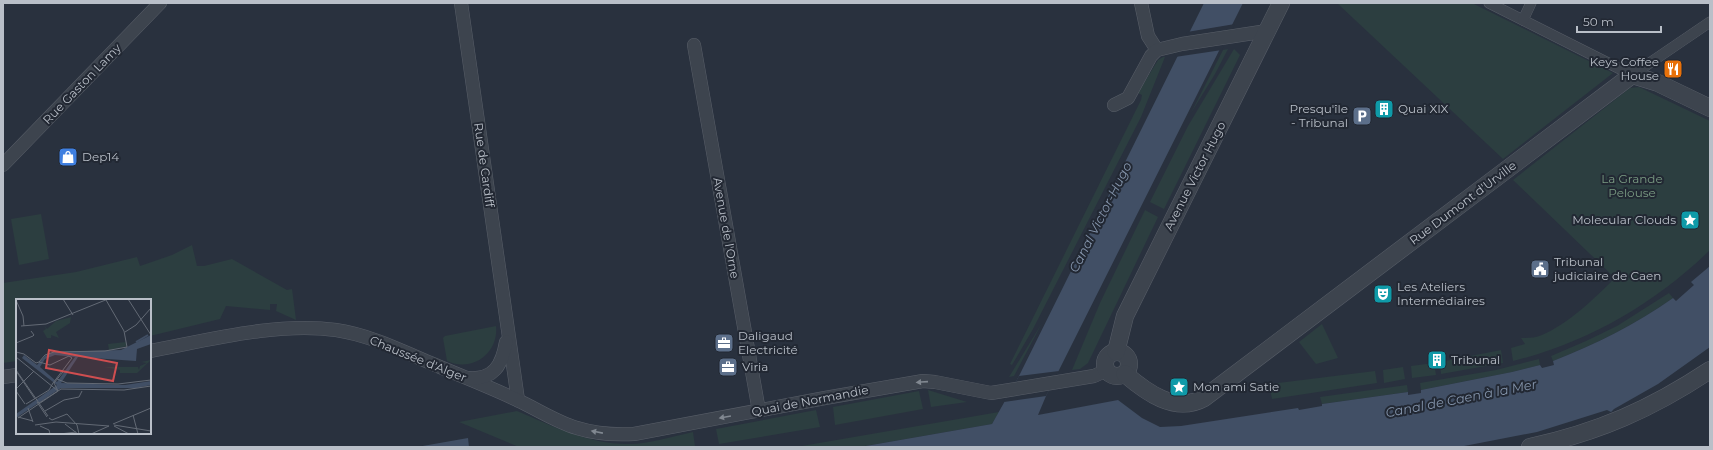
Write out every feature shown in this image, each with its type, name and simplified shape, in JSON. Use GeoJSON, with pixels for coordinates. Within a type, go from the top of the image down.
{"type":"FeatureCollection","features":[{"type":"Feature","properties":{"kind":"street","name":"Rue Gaston Lamy"},"geometry":{"type":"LineString","coordinates":[[3,165],[160,3]]}},
{"type":"Feature","properties":{"kind":"street","name":"Rue de Cardiff"},"geometry":{"type":"LineString","coordinates":[[461,3],[518,400]]}},
{"type":"Feature","properties":{"kind":"street"},"geometry":{"type":"LineString","coordinates":[[1142,3],[1148,36],[1157,50]]}},
{"type":"Feature","properties":{"kind":"street","name":"Avenue Victor Hugo"},"geometry":{"type":"LineString","coordinates":[[1116,352],[1125,316],[1281,3]]}},
{"type":"Feature","properties":{"kind":"street"},"geometry":{"type":"LineString","coordinates":[[1489,3],[1632,75],[1658,83],[1710,108]]}},
{"type":"Feature","properties":{"kind":"street"},"geometry":{"type":"LineString","coordinates":[[1523,20],[1532,3]]}},
{"type":"Feature","properties":{"kind":"street","name":"Rue Dumont d'Urville"},"geometry":{"type":"LineString","coordinates":[[1125,374],[1147,392],[1177,404],[1187,404],[1199,401],[1632,75],[1710,22]]}},
{"type":"Feature","properties":{"kind":"street"},"geometry":{"type":"LineString","coordinates":[[1114,105],[1128,98],[1151,56],[1157,50],[1182,44],[1267,31]]}},
{"type":"Feature","properties":{"kind":"street","name":"Avenue de l'Orne"},"geometry":{"type":"LineString","coordinates":[[694,45],[759,411]]}},
{"type":"Feature","properties":{"kind":"street","name":"Rue de Cardiff"},"geometry":{"type":"LineString","coordinates":[[465,377],[477,379],[495,371],[501,364],[508,326]]}},
{"type":"Feature","properties":{"kind":"street","name":"Chaussée d'Alger"},"geometry":{"type":"LineString","coordinates":[[151,351],[238,335],[278,330],[337,330],[382,342],[518,400]]}},
{"type":"Feature","properties":{"kind":"street"},"geometry":{"type":"LineString","coordinates":[[1116,352],[1126,356],[1130,362],[1129,369],[1125,374],[1115,377],[1106,370],[1105,364],[1108,357],[1116,352]]}},
{"type":"Feature","properties":{"kind":"street","name":"Quai de Normandie"},"geometry":{"type":"LineString","coordinates":[[518,400],[577,428],[612,435],[634,434],[923,381],[991,393],[1094,376],[1106,370]]}},
{"type":"Feature","properties":{"kind":"street"},"geometry":{"type":"LineString","coordinates":[[1530,447],[1577,436],[1626,417],[1676,392],[1710,370]]}},
{"type":"Feature","properties":{"kind":"street"},"geometry":{"type":"LineString","coordinates":[[3,377],[16,375]]}},
{"type":"Feature","properties":{"kind":"green space"},"geometry":{"type":"Polygon","coordinates":[[[1337,3],[1472,3],[1613,73],[1503,159],[1337,3]]]}},
{"type":"Feature","properties":{"kind":"green space"},"geometry":{"type":"Polygon","coordinates":[[[1228,49],[1215,74],[1191,113],[1223,50],[1228,49]]]}},
{"type":"Feature","properties":{"kind":"green space"},"geometry":{"type":"Polygon","coordinates":[[[1234,49],[1240,55],[1164,209],[1150,202],[1188,126],[1234,49]]]}},
{"type":"Feature","properties":{"kind":"green space"},"geometry":{"type":"Polygon","coordinates":[[[1165,57],[1141,117],[1033,329],[1012,365],[1010,364],[1141,100],[1142,95],[1138,93],[1158,60],[1165,57]]]}},
{"type":"Feature","properties":{"kind":"green space","name":"La Grande Pelouse"},"geometry":{"type":"Polygon","coordinates":[[[1639,87],[1710,121],[1710,250],[1667,287],[1619,319],[1567,344],[1513,361],[1511,348],[1525,344],[1521,338],[1540,336],[1562,324],[1590,302],[1615,278],[1513,180],[1630,88],[1639,87]]]}},
{"type":"Feature","properties":{"kind":"green space"},"geometry":{"type":"Polygon","coordinates":[[[1145,210],[1158,217],[1088,363],[1080,369],[1072,370],[1100,303],[1145,210]]]}},
{"type":"Feature","properties":{"kind":"green space"},"geometry":{"type":"Polygon","coordinates":[[[41,214],[49,259],[19,265],[11,219],[41,214]]]}},
{"type":"Feature","properties":{"kind":"green space"},"geometry":{"type":"Polygon","coordinates":[[[192,245],[197,266],[204,266],[232,259],[287,290],[292,289],[296,320],[276,311],[277,304],[270,304],[270,310],[226,306],[220,319],[151,336],[151,299],[16,299],[16,361],[3,363],[3,283],[76,272],[137,257],[140,266],[172,255],[192,245]]]}},
{"type":"Feature","properties":{"kind":"green space"},"geometry":{"type":"Polygon","coordinates":[[[1669,293],[1673,298],[1644,317],[1600,341],[1553,361],[1551,356],[1617,326],[1669,293]]]}},
{"type":"Feature","properties":{"kind":"green space"},"geometry":{"type":"Polygon","coordinates":[[[1042,323],[1014,376],[1009,377],[1042,323]]]}},
{"type":"Feature","properties":{"kind":"green space"},"geometry":{"type":"Polygon","coordinates":[[[1322,324],[1338,358],[1316,364],[1299,342],[1322,324]]]}},
{"type":"Feature","properties":{"kind":"green space"},"geometry":{"type":"Polygon","coordinates":[[[496,326],[496,336],[493,345],[482,358],[466,364],[456,364],[447,361],[443,338],[445,336],[496,326]]]}},
{"type":"Feature","properties":{"kind":"green space"},"geometry":{"type":"Polygon","coordinates":[[[1501,350],[1503,363],[1441,374],[1440,362],[1501,350]]]}},
{"type":"Feature","properties":{"kind":"green space"},"geometry":{"type":"Polygon","coordinates":[[[1539,359],[1540,365],[1421,390],[1420,383],[1496,370],[1539,359]]]}},
{"type":"Feature","properties":{"kind":"green space"},"geometry":{"type":"Polygon","coordinates":[[[1434,363],[1436,375],[1412,378],[1411,366],[1434,363]]]}},
{"type":"Feature","properties":{"kind":"green space"},"geometry":{"type":"Polygon","coordinates":[[[1403,367],[1405,379],[1384,383],[1383,370],[1403,367]]]}},
{"type":"Feature","properties":{"kind":"green space"},"geometry":{"type":"Polygon","coordinates":[[[1375,371],[1377,383],[1272,399],[1269,384],[1375,371]]]}},
{"type":"Feature","properties":{"kind":"green space"},"geometry":{"type":"Polygon","coordinates":[[[1407,385],[1408,392],[1322,404],[1320,397],[1407,385]]]}},
{"type":"Feature","properties":{"kind":"green space"},"geometry":{"type":"Polygon","coordinates":[[[928,390],[967,402],[931,407],[928,390]]]}},
{"type":"Feature","properties":{"kind":"green space"},"geometry":{"type":"Polygon","coordinates":[[[919,391],[923,409],[835,425],[833,407],[919,391]]]}},
{"type":"Feature","properties":{"kind":"green space"},"geometry":{"type":"Polygon","coordinates":[[[816,410],[820,427],[719,444],[716,429],[816,410]]]}},
{"type":"Feature","properties":{"kind":"green space"},"geometry":{"type":"Polygon","coordinates":[[[517,411],[572,434],[615,443],[637,444],[693,432],[695,446],[519,447],[459,422],[517,411]]]}},
{"type":"Feature","properties":{"kind":"green space"},"geometry":{"type":"Polygon","coordinates":[[[999,412],[992,424],[860,447],[796,447],[999,412]]]}},
{"type":"Feature","properties":{"kind":"water"},"geometry":{"type":"Polygon","coordinates":[[[1204,3],[1243,3],[1046,396],[1038,415],[1118,400],[1142,418],[1160,427],[1181,426],[1298,408],[1299,410],[1322,406],[1322,404],[1408,392],[1408,395],[1421,393],[1421,390],[1540,365],[1542,368],[1554,365],[1553,361],[1585,348],[1615,333],[1659,308],[1673,298],[1676,301],[1694,285],[1691,282],[1710,266],[1710,347],[1658,384],[1611,412],[1607,410],[1537,432],[1459,447],[860,447],[992,424],[1019,376],[1204,3]]]}},
{"type":"Feature","properties":{"kind":"water"},"geometry":{"type":"Polygon","coordinates":[[[468,438],[469,447],[417,447],[468,438]]]}},
{"type":"Feature","properties":{"kind":"pier"},"geometry":{"type":"Polygon","coordinates":[[[1235,24],[1222,50],[1175,57],[1187,32],[1235,24]]]}},
{"type":"Feature","properties":{"kind":"pier"},"geometry":{"type":"Polygon","coordinates":[[[1059,371],[1046,396],[1004,402],[1019,376],[1059,371]]]}},
{"type":"Feature","properties":{"kind":"place","name":"Keys Coffee House"},"geometry":{"type":"Point","coordinates":[1673,69]}},
{"type":"Feature","properties":{"kind":"place","name":"Quai XIX"},"geometry":{"type":"Point","coordinates":[1384,109]}},
{"type":"Feature","properties":{"kind":"place","name":"Presqu'île - Tribunal"},"geometry":{"type":"Point","coordinates":[1362,116]}},
{"type":"Feature","properties":{"kind":"place","name":"Dep14"},"geometry":{"type":"Point","coordinates":[68,157]}},
{"type":"Feature","properties":{"kind":"place","name":"Molecular Clouds"},"geometry":{"type":"Point","coordinates":[1690,220]}},
{"type":"Feature","properties":{"kind":"place","name":"Tribunal judiciaire de Caen"},"geometry":{"type":"Point","coordinates":[1540,269]}},
{"type":"Feature","properties":{"kind":"place","name":"Les Ateliers Intermédiaires"},"geometry":{"type":"Point","coordinates":[1383,294]}},
{"type":"Feature","properties":{"kind":"place","name":"Daligaud Electricité"},"geometry":{"type":"Point","coordinates":[724,343]}},
{"type":"Feature","properties":{"kind":"place","name":"Tribunal"},"geometry":{"type":"Point","coordinates":[1437,360]}},
{"type":"Feature","properties":{"kind":"place","name":"Viria"},"geometry":{"type":"Point","coordinates":[728,367]}},
{"type":"Feature","properties":{"kind":"place","name":"Mon ami Satie"},"geometry":{"type":"Point","coordinates":[1179,387]}},
{"type":"Feature","properties":{"kind":"water label","name":"Canal Victor-Hugo"},"geometry":{"type":"Point","coordinates":[1100,217]}},
{"type":"Feature","properties":{"kind":"water label","name":"Canal de Caen à la Mer"},"geometry":{"type":"Point","coordinates":[1461,398]}}]}
